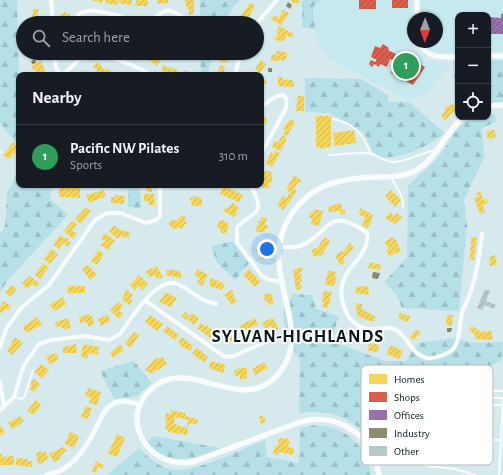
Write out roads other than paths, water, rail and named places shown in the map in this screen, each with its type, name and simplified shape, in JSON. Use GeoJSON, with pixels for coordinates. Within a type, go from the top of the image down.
{"type":"FeatureCollection","features":[{"type":"Feature","properties":{"kind":"main road"},"geometry":{"type":"LineString","coordinates":[[491,106],[503,105]]}},
{"type":"Feature","properties":{"kind":"main road"},"geometry":{"type":"LineString","coordinates":[[361,436],[344,425],[325,419],[300,422],[193,462],[171,462],[154,454],[144,444],[138,426],[140,405],[149,392],[157,385],[171,379],[193,379],[234,390],[250,389],[263,385],[273,379],[283,367],[290,350],[292,337],[291,324],[278,264],[279,247],[283,231],[290,215],[301,202],[315,190],[330,183],[348,178],[392,177],[405,175],[418,169],[428,162],[452,128],[461,120]]}},
{"type":"Feature","properties":{"kind":"main road"},"geometry":{"type":"LineString","coordinates":[[377,465],[379,475]]}},
{"type":"Feature","properties":{"kind":"street"},"geometry":{"type":"LineString","coordinates":[[51,0],[52,16]]}},
{"type":"Feature","properties":{"kind":"street"},"geometry":{"type":"LineString","coordinates":[[263,16],[277,0]]}},
{"type":"Feature","properties":{"kind":"street"},"geometry":{"type":"LineString","coordinates":[[417,0],[417,12]]}},
{"type":"Feature","properties":{"kind":"street"},"geometry":{"type":"LineString","coordinates":[[155,16],[171,9],[181,16]]}},
{"type":"Feature","properties":{"kind":"street"},"geometry":{"type":"LineString","coordinates":[[78,16],[88,10],[119,16]]}},
{"type":"Feature","properties":{"kind":"street"},"geometry":{"type":"LineString","coordinates":[[423,48],[430,55],[438,57],[455,57]]}},
{"type":"Feature","properties":{"kind":"street"},"geometry":{"type":"LineString","coordinates":[[491,56],[503,56]]}},
{"type":"Feature","properties":{"kind":"street"},"geometry":{"type":"LineString","coordinates":[[55,60],[57,71],[59,72]]}},
{"type":"Feature","properties":{"kind":"street"},"geometry":{"type":"LineString","coordinates":[[66,72],[79,60]]}},
{"type":"Feature","properties":{"kind":"street"},"geometry":{"type":"LineString","coordinates":[[115,60],[136,66],[146,72]]}},
{"type":"Feature","properties":{"kind":"street"},"geometry":{"type":"LineString","coordinates":[[236,72],[239,60]]}},
{"type":"Feature","properties":{"kind":"street"},"geometry":{"type":"LineString","coordinates":[[264,105],[276,95],[282,96],[287,102],[286,108],[264,148]]}},
{"type":"Feature","properties":{"kind":"street"},"geometry":{"type":"LineString","coordinates":[[0,347],[6,329],[22,308],[49,285],[96,220],[112,212],[121,213],[146,223],[156,220],[160,216],[160,188]]}},
{"type":"Feature","properties":{"kind":"street"},"geometry":{"type":"LineString","coordinates":[[252,188],[258,199],[259,208],[257,213],[238,227],[237,243],[262,276],[267,279],[282,282]]}},
{"type":"Feature","properties":{"kind":"street"},"geometry":{"type":"LineString","coordinates":[[279,247],[300,246],[308,242],[326,226],[334,222],[342,221],[359,227],[367,233],[367,247],[346,272],[342,284],[342,302],[347,316],[355,324],[363,328],[392,328],[398,331],[410,346],[421,355],[429,358],[447,353],[454,349],[457,343],[462,312],[472,289],[479,264],[482,234]]}},
{"type":"Feature","properties":{"kind":"street"},"geometry":{"type":"LineString","coordinates":[[0,410],[14,397],[24,365],[39,344],[51,340],[85,336],[109,340],[114,338],[120,334],[156,288],[167,282],[172,282],[204,302],[216,304]]}},
{"type":"Feature","properties":{"kind":"street"},"geometry":{"type":"LineString","coordinates":[[146,301],[225,357],[234,356],[276,337],[292,337]]}},
{"type":"Feature","properties":{"kind":"street"},"geometry":{"type":"LineString","coordinates":[[0,381],[4,407]]}},
{"type":"Feature","properties":{"kind":"street"},"geometry":{"type":"LineString","coordinates":[[47,475],[67,467],[79,456],[104,413],[110,406],[116,403],[128,402],[140,405]]}},
{"type":"Feature","properties":{"kind":"lane"},"geometry":{"type":"LineString","coordinates":[[333,119],[342,121],[361,132],[371,154],[380,160],[392,162],[403,161],[426,152],[437,150]]}},
{"type":"Feature","properties":{"kind":"lane"},"geometry":{"type":"LineString","coordinates":[[328,155],[371,154]]}},
{"type":"Feature","properties":{"kind":"lane"},"geometry":{"type":"LineString","coordinates":[[392,177],[395,186],[403,196],[403,208]]}},
{"type":"Feature","properties":{"kind":"lane"},"geometry":{"type":"LineString","coordinates":[[14,397],[21,400],[24,398],[33,370]]}},
{"type":"Feature","properties":{"kind":"lane"},"geometry":{"type":"LineString","coordinates":[[493,392],[503,391]]}},
{"type":"Feature","properties":{"kind":"lane"},"geometry":{"type":"LineString","coordinates":[[499,475],[503,398]]}},
{"type":"Feature","properties":{"kind":"lane"},"geometry":{"type":"LineString","coordinates":[[493,448],[493,440],[501,440]]}},
{"type":"Feature","properties":{"kind":"lane"},"geometry":{"type":"LineString","coordinates":[[500,458],[503,450]]}},
{"type":"Feature","properties":{"kind":"lane"},"geometry":{"type":"LineString","coordinates":[[500,464],[503,461]]}},
{"type":"Feature","properties":{"kind":"lane"},"geometry":{"type":"LineString","coordinates":[[427,465],[430,468],[448,467],[475,475]]}},
{"type":"Feature","properties":{"kind":"place","name":"Pacific NW Pilates"},"geometry":{"type":"Point","coordinates":[406,66]}},
{"type":"Feature","properties":{"kind":"district","name":"SYLVAN-HIGHLANDS"},"geometry":{"type":"Point","coordinates":[298,337]}}]}
